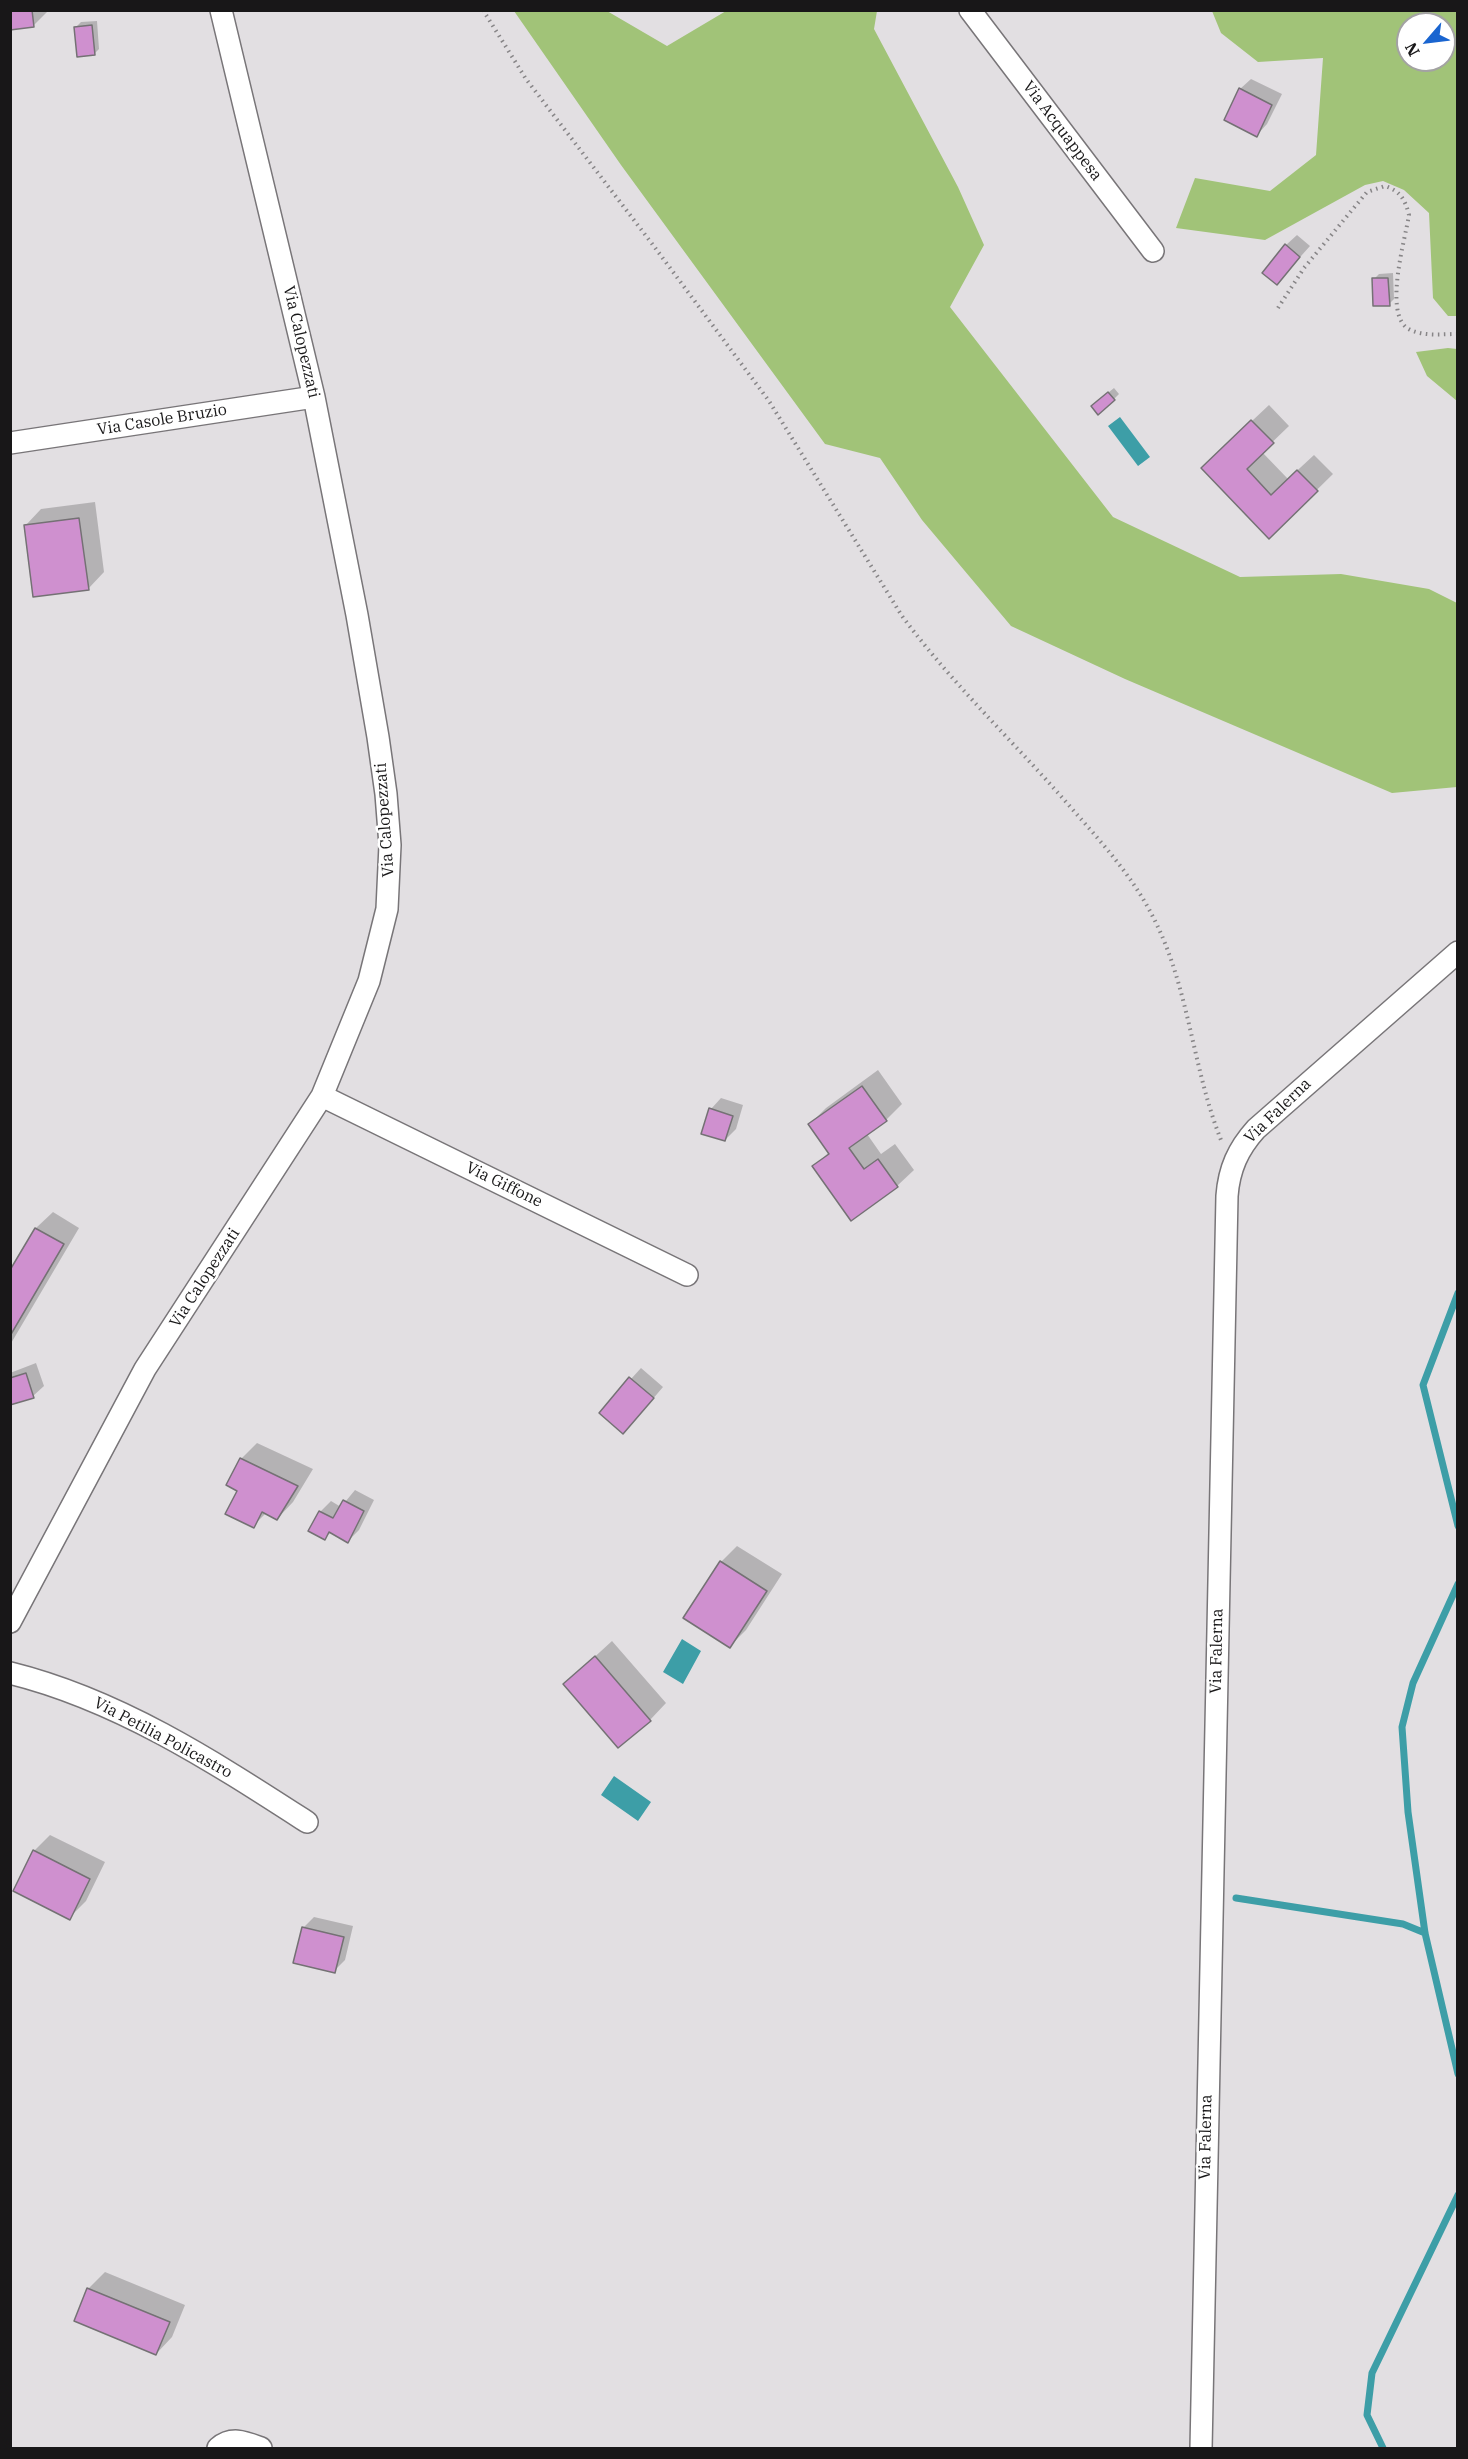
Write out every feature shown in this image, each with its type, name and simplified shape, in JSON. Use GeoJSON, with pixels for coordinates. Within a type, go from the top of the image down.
{"type":"FeatureCollection","features":[{"type":"Feature","properties":{"kind":"street","name":"Via Calopezzati"},"geometry":{"type":"LineString","coordinates":[[10,1622],[145,1369],[322,1096],[349,1035],[375,964],[387,909],[390,868],[387,804],[378,737],[314,397],[221,10]]}},
{"type":"Feature","properties":{"kind":"street","name":"Via Acquappesa"},"geometry":{"type":"LineString","coordinates":[[970,10],[1154,251]]}},
{"type":"Feature","properties":{"kind":"street","name":"Via Casole Bruzio"},"geometry":{"type":"LineString","coordinates":[[10,442],[314,397]]}},
{"type":"Feature","properties":{"kind":"street","name":"Via Falerna"},"geometry":{"type":"LineString","coordinates":[[1201,2448],[1227,1196],[1232,1167],[1241,1148],[1256,1129],[1458,952]]}},
{"type":"Feature","properties":{"kind":"street","name":"Via Giffone"},"geometry":{"type":"LineString","coordinates":[[322,1096],[687,1275]]}},
{"type":"Feature","properties":{"kind":"street","name":"Via Petilia Policastro"},"geometry":{"type":"LineString","coordinates":[[10,1673],[53,1685],[123,1714],[234,1774],[307,1822]]}},
{"type":"Feature","properties":{"kind":"street"},"geometry":{"type":"LineString","coordinates":[[218,2448],[229,2441],[238,2441],[261,2448]]}},
{"type":"Feature","properties":{"kind":"path"},"geometry":{"type":"LineString","coordinates":[[483,10],[526,79],[646,235],[769,401],[902,616],[926,648],[1111,854],[1138,891],[1153,916],[1169,954],[1201,1079],[1232,1167]]}},
{"type":"Feature","properties":{"kind":"path"},"geometry":{"type":"LineString","coordinates":[[1278,308],[1304,268],[1367,192],[1385,186],[1401,194],[1409,215],[1396,294],[1398,317],[1407,328],[1420,333],[1458,334]]}},
{"type":"Feature","properties":{"kind":"green space"},"geometry":{"type":"Polygon","coordinates":[[[514,11],[607,11],[667,46],[726,11],[877,11],[874,29],[958,187],[984,245],[950,307],[1113,517],[1240,577],[1341,574],[1429,589],[1457,603],[1457,787],[1392,793],[1125,679],[1011,626],[922,520],[880,458],[825,444],[621,165],[514,11]]]}},
{"type":"Feature","properties":{"kind":"green space"},"geometry":{"type":"Polygon","coordinates":[[[1212,11],[1457,11],[1457,316],[1448,316],[1433,298],[1429,213],[1404,190],[1383,181],[1365,185],[1265,240],[1176,228],[1195,178],[1270,191],[1316,155],[1323,58],[1258,62],[1221,33],[1212,11]]]}},
{"type":"Feature","properties":{"kind":"green space"},"geometry":{"type":"Polygon","coordinates":[[[1457,349],[1457,401],[1427,376],[1416,352],[1457,349]]]}},
{"type":"Feature","properties":{"kind":"water"},"geometry":{"type":"Polygon","coordinates":[[[1120,417],[1150,457],[1138,466],[1108,426],[1120,417]]]}},
{"type":"Feature","properties":{"kind":"water"},"geometry":{"type":"Polygon","coordinates":[[[682,1639],[701,1651],[683,1684],[663,1672],[682,1639]]]}},
{"type":"Feature","properties":{"kind":"water"},"geometry":{"type":"Polygon","coordinates":[[[614,1776],[651,1802],[638,1821],[601,1795],[614,1776]]]}},
{"type":"Feature","properties":{"kind":"building"},"geometry":{"type":"Polygon","coordinates":[[[10,10],[32,10],[34,27],[10,30],[10,10]]]}},
{"type":"Feature","properties":{"kind":"building"},"geometry":{"type":"Polygon","coordinates":[[[92,25],[95,55],[77,57],[74,27],[92,25]]]}},
{"type":"Feature","properties":{"kind":"building"},"geometry":{"type":"Polygon","coordinates":[[[1239,88],[1272,105],[1257,137],[1224,120],[1239,88]]]}},
{"type":"Feature","properties":{"kind":"building"},"geometry":{"type":"Polygon","coordinates":[[[1285,244],[1300,257],[1277,285],[1262,273],[1285,244]]]}},
{"type":"Feature","properties":{"kind":"building"},"geometry":{"type":"Polygon","coordinates":[[[1372,278],[1388,278],[1390,306],[1373,306],[1372,278]]]}},
{"type":"Feature","properties":{"kind":"building"},"geometry":{"type":"Polygon","coordinates":[[[1108,392],[1115,400],[1098,415],[1091,406],[1108,392]]]}},
{"type":"Feature","properties":{"kind":"building"},"geometry":{"type":"Polygon","coordinates":[[[1251,420],[1274,443],[1247,469],[1271,495],[1297,470],[1318,491],[1269,539],[1201,468],[1251,420]]]}},
{"type":"Feature","properties":{"kind":"building"},"geometry":{"type":"Polygon","coordinates":[[[79,518],[89,590],[33,597],[24,525],[79,518]]]}},
{"type":"Feature","properties":{"kind":"building"},"geometry":{"type":"Polygon","coordinates":[[[862,1086],[887,1121],[849,1148],[864,1169],[878,1159],[898,1187],[851,1221],[812,1166],[829,1154],[808,1124],[862,1086]]]}},
{"type":"Feature","properties":{"kind":"building"},"geometry":{"type":"Polygon","coordinates":[[[709,1108],[733,1116],[725,1141],[701,1134],[709,1108]]]}},
{"type":"Feature","properties":{"kind":"building"},"geometry":{"type":"Polygon","coordinates":[[[35,1228],[64,1244],[10,1336],[10,1270],[35,1228]]]}},
{"type":"Feature","properties":{"kind":"building"},"geometry":{"type":"Polygon","coordinates":[[[26,1373],[34,1398],[10,1405],[10,1378],[26,1373]]]}},
{"type":"Feature","properties":{"kind":"building"},"geometry":{"type":"Polygon","coordinates":[[[629,1377],[654,1398],[623,1434],[599,1413],[629,1377]]]}},
{"type":"Feature","properties":{"kind":"building"},"geometry":{"type":"Polygon","coordinates":[[[240,1458],[298,1486],[277,1520],[262,1512],[254,1528],[225,1514],[237,1491],[226,1485],[240,1458]]]}},
{"type":"Feature","properties":{"kind":"building"},"geometry":{"type":"Polygon","coordinates":[[[343,1500],[364,1511],[348,1543],[329,1532],[325,1540],[308,1531],[319,1511],[333,1518],[343,1500]]]}},
{"type":"Feature","properties":{"kind":"building"},"geometry":{"type":"Polygon","coordinates":[[[720,1561],[767,1591],[730,1648],[683,1618],[720,1561]]]}},
{"type":"Feature","properties":{"kind":"building"},"geometry":{"type":"Polygon","coordinates":[[[595,1656],[651,1721],[618,1748],[563,1684],[595,1656]]]}},
{"type":"Feature","properties":{"kind":"building"},"geometry":{"type":"Polygon","coordinates":[[[33,1850],[90,1879],[70,1920],[13,1891],[33,1850]]]}},
{"type":"Feature","properties":{"kind":"building"},"geometry":{"type":"Polygon","coordinates":[[[302,1927],[344,1937],[335,1973],[293,1963],[302,1927]]]}},
{"type":"Feature","properties":{"kind":"building"},"geometry":{"type":"Polygon","coordinates":[[[87,2288],[170,2322],[156,2355],[74,2321],[87,2288]]]}},
{"type":"Feature","properties":{"kind":"waterway"},"geometry":{"type":"LineString","coordinates":[[1458,1293],[1423,1385],[1458,1526]]}},
{"type":"Feature","properties":{"kind":"waterway"},"geometry":{"type":"LineString","coordinates":[[1458,1584],[1413,1683],[1402,1727],[1408,1812],[1425,1933],[1458,2074]]}},
{"type":"Feature","properties":{"kind":"waterway"},"geometry":{"type":"LineString","coordinates":[[1236,1898],[1403,1924],[1425,1933]]}},
{"type":"Feature","properties":{"kind":"waterway"},"geometry":{"type":"LineString","coordinates":[[1383,2448],[1367,2415],[1372,2373],[1458,2195]]}}]}
